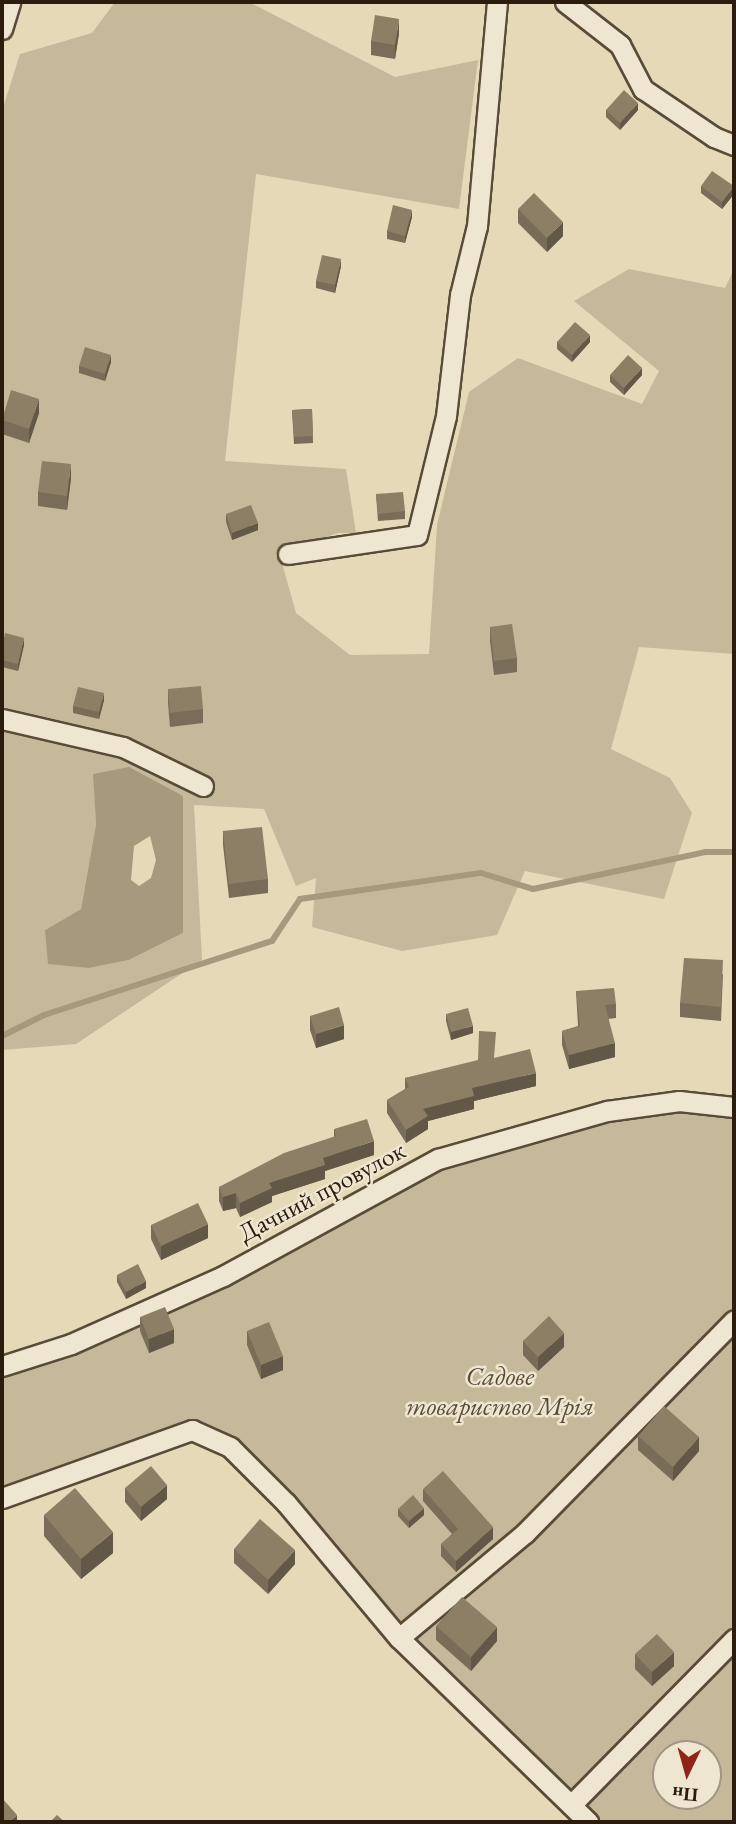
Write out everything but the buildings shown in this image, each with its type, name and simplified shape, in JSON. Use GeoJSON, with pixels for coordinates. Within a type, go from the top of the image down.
{"type":"FeatureCollection","features":[{"type":"Feature","properties":{"kind":"street"},"geometry":{"type":"LineString","coordinates":[[2,29],[10,2]]}},
{"type":"Feature","properties":{"kind":"street"},"geometry":{"type":"LineString","coordinates":[[288,554],[417,535],[446,416],[460,295],[477,226],[497,2]]}},
{"type":"Feature","properties":{"kind":"street"},"geometry":{"type":"LineString","coordinates":[[565,2],[620,45],[643,89],[714,137],[734,145]]}},
{"type":"Feature","properties":{"kind":"street"},"geometry":{"type":"LineString","coordinates":[[2,719],[123,747],[203,786]]}},
{"type":"Feature","properties":{"kind":"street","name":"Дачний провулок"},"geometry":{"type":"LineString","coordinates":[[2,1366],[71,1344],[223,1276],[438,1159],[607,1111],[679,1101],[734,1107]]}},
{"type":"Feature","properties":{"kind":"street"},"geometry":{"type":"LineString","coordinates":[[399,1638],[525,1533],[734,1320]]}},
{"type":"Feature","properties":{"kind":"street"},"geometry":{"type":"LineString","coordinates":[[2,1498],[192,1430],[230,1447],[286,1503],[399,1638],[588,1822]]}},
{"type":"Feature","properties":{"kind":"street"},"geometry":{"type":"LineString","coordinates":[[571,1805],[734,1639]]}},
{"type":"Feature","properties":{"kind":"green space"},"geometry":{"type":"Polygon","coordinates":[[[115,2],[249,2],[395,77],[478,60],[459,209],[256,174],[225,461],[346,469],[356,533],[338,533],[279,552],[296,613],[350,655],[429,654],[437,525],[469,392],[518,358],[642,404],[659,371],[574,301],[629,269],[725,288],[734,269],[734,654],[639,647],[611,749],[670,778],[692,813],[664,899],[525,871],[497,935],[402,951],[312,927],[316,878],[296,886],[264,809],[194,805],[202,960],[76,1044],[2,1050],[2,111],[20,54],[92,33],[115,2]],[[94,774],[96,824],[81,909],[45,930],[89,968],[129,960],[183,933],[183,796],[94,774]]]}},
{"type":"Feature","properties":{"kind":"green space","name":"Садове товариство Мрія"},"geometry":{"type":"Polygon","coordinates":[[[734,1106],[734,1822],[588,1822],[399,1638],[286,1503],[192,1430],[2,1498],[2,1366],[71,1344],[438,1159],[607,1111],[734,1106]]]}},
{"type":"Feature","properties":{"kind":"shaded area"},"geometry":{"type":"Polygon","coordinates":[[[129,767],[183,796],[183,933],[129,960],[89,968],[48,964],[45,930],[81,909],[96,824],[93,774],[129,767]],[[150,836],[134,846],[131,880],[139,886],[151,878],[156,860],[150,836]]]}},
{"type":"Feature","properties":{"kind":"waterway"},"geometry":{"type":"LineString","coordinates":[[2,1036],[44,1015],[272,941],[300,899],[481,873],[533,889],[705,852],[734,852]]}}]}
